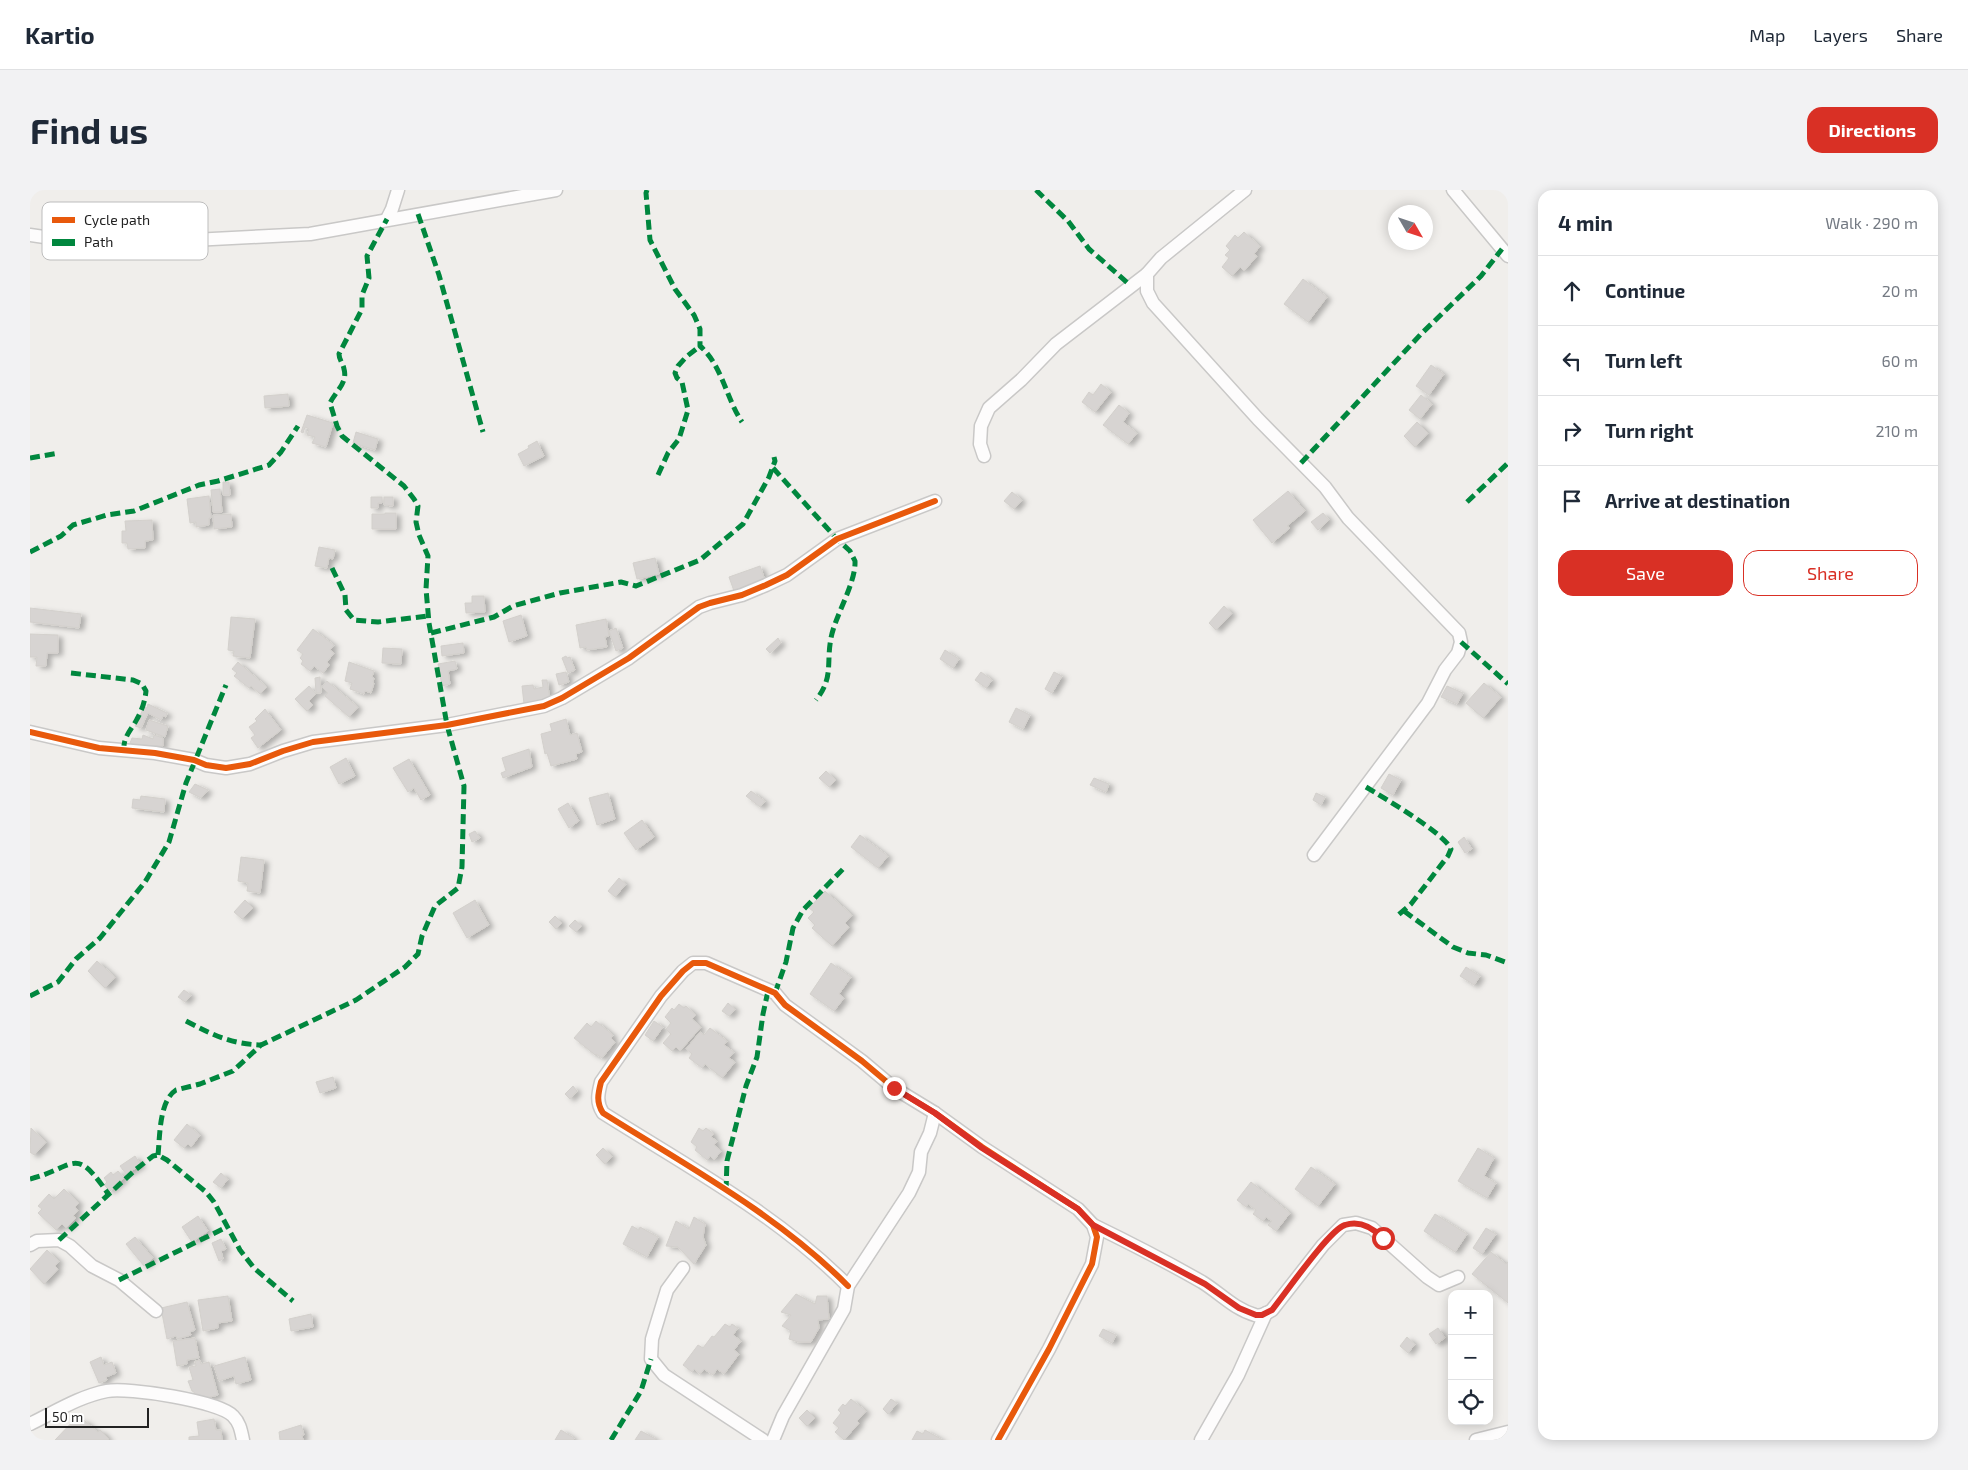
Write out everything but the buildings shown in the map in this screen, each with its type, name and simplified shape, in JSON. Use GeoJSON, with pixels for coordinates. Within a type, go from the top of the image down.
{"type":"FeatureCollection","features":[{"type":"Feature","properties":{"kind":"street"},"geometry":{"type":"LineString","coordinates":[[387,219],[398,190]]}},
{"type":"Feature","properties":{"kind":"street"},"geometry":{"type":"LineString","coordinates":[[208,239],[310,234],[556,190]]}},
{"type":"Feature","properties":{"kind":"street"},"geometry":{"type":"LineString","coordinates":[[984,456],[980,444],[981,426],[989,408],[1021,380],[1056,344],[1147,274],[1161,258],[1245,190]]}},
{"type":"Feature","properties":{"kind":"street"},"geometry":{"type":"LineString","coordinates":[[1453,190],[1508,256]]}},
{"type":"Feature","properties":{"kind":"street"},"geometry":{"type":"LineString","coordinates":[[1147,274],[1147,291],[1153,303],[1168,321],[1258,419],[1325,487],[1348,518],[1369,537],[1459,633],[1461,642],[1458,653],[1445,670],[1428,703],[1314,854]]}},
{"type":"Feature","properties":{"kind":"street"},"geometry":{"type":"LineString","coordinates":[[30,732],[99,748],[155,753],[226,768],[250,764],[313,742],[447,725],[544,706],[562,698],[629,658],[698,607],[742,595],[766,585],[787,575],[838,539],[935,501]]}},
{"type":"Feature","properties":{"kind":"street"},"geometry":{"type":"LineString","coordinates":[[848,1286],[825,1264],[766,1216],[604,1113],[599,1107],[597,1097],[601,1082],[662,996],[683,971],[693,963],[706,962],[775,993],[785,1005],[862,1061],[894,1088],[935,1113],[982,1148],[1078,1209],[1093,1225],[1205,1284],[1239,1308],[1256,1315],[1272,1310],[1323,1245],[1343,1225],[1356,1223],[1372,1228],[1427,1277],[1439,1285],[1458,1277]]}},
{"type":"Feature","properties":{"kind":"street"},"geometry":{"type":"LineString","coordinates":[[773,1440],[788,1408],[844,1309],[848,1286],[910,1193],[918,1172],[921,1152],[930,1133],[935,1113]]}},
{"type":"Feature","properties":{"kind":"street"},"geometry":{"type":"LineString","coordinates":[[930,1133],[952,1126]]}},
{"type":"Feature","properties":{"kind":"street"},"geometry":{"type":"LineString","coordinates":[[998,1440],[1049,1349],[1092,1264],[1097,1237],[1093,1225]]}},
{"type":"Feature","properties":{"kind":"street"},"geometry":{"type":"LineString","coordinates":[[30,1245],[37,1241],[59,1240],[70,1246],[92,1266],[119,1280],[156,1311]]}},
{"type":"Feature","properties":{"kind":"street"},"geometry":{"type":"LineString","coordinates":[[683,1268],[666,1290],[652,1339],[651,1360],[664,1375],[763,1440]]}},
{"type":"Feature","properties":{"kind":"street"},"geometry":{"type":"LineString","coordinates":[[1201,1440],[1238,1375],[1266,1313]]}},
{"type":"Feature","properties":{"kind":"street"},"geometry":{"type":"LineString","coordinates":[[30,1424],[84,1397],[109,1390],[149,1393],[208,1403],[232,1414],[241,1426],[243,1440]]}},
{"type":"Feature","properties":{"kind":"street"},"geometry":{"type":"LineString","coordinates":[[1476,1440],[1508,1432]]}},
{"type":"Feature","properties":{"kind":"marked path"},"geometry":{"type":"LineString","coordinates":[[647,190],[650,240],[675,289],[694,315],[700,329],[700,346],[719,372],[742,422]]}},
{"type":"Feature","properties":{"kind":"marked path"},"geometry":{"type":"LineString","coordinates":[[1036,190],[1068,221],[1089,249],[1130,285]]}},
{"type":"Feature","properties":{"kind":"marked path"},"geometry":{"type":"LineString","coordinates":[[418,214],[439,275],[483,432]]}},
{"type":"Feature","properties":{"kind":"marked path"},"geometry":{"type":"LineString","coordinates":[[158,1155],[161,1119],[170,1095],[176,1090],[200,1084],[233,1071],[261,1045],[356,1000],[405,967],[418,954],[422,936],[435,906],[458,888],[462,867],[464,786],[447,725],[429,623],[426,589],[428,556],[416,522],[418,506],[404,486],[342,436],[330,403],[340,387],[345,374],[339,354],[362,309],[362,295],[369,278],[367,256],[387,219]]}},
{"type":"Feature","properties":{"kind":"marked path"},"geometry":{"type":"LineString","coordinates":[[1301,463],[1421,334],[1481,276],[1502,249]]}},
{"type":"Feature","properties":{"kind":"marked path"},"geometry":{"type":"LineString","coordinates":[[658,475],[668,453],[679,439],[688,410],[682,382],[675,373],[686,357],[700,346]]}},
{"type":"Feature","properties":{"kind":"marked path"},"geometry":{"type":"LineString","coordinates":[[30,552],[61,536],[73,525],[107,515],[134,511],[199,485],[269,465],[281,452],[298,426]]}},
{"type":"Feature","properties":{"kind":"marked path"},"geometry":{"type":"LineString","coordinates":[[30,458],[59,453]]}},
{"type":"Feature","properties":{"kind":"marked path"},"geometry":{"type":"LineString","coordinates":[[431,633],[494,617],[513,606],[560,593],[621,582],[636,586],[700,560],[743,524],[769,477],[775,461],[774,457]]}},
{"type":"Feature","properties":{"kind":"marked path"},"geometry":{"type":"LineString","coordinates":[[1467,502],[1508,463]]}},
{"type":"Feature","properties":{"kind":"marked path"},"geometry":{"type":"LineString","coordinates":[[773,468],[850,551],[855,561],[849,589],[833,629],[827,677],[822,692],[816,700]]}},
{"type":"Feature","properties":{"kind":"marked path"},"geometry":{"type":"LineString","coordinates":[[332,568],[345,595],[346,610],[354,620],[378,622],[428,616]]}},
{"type":"Feature","properties":{"kind":"marked path"},"geometry":{"type":"LineString","coordinates":[[1461,642],[1508,684]]}},
{"type":"Feature","properties":{"kind":"marked path"},"geometry":{"type":"LineString","coordinates":[[71,673],[133,680],[142,684],[146,691],[144,702],[139,716],[126,737],[124,749]]}},
{"type":"Feature","properties":{"kind":"marked path"},"geometry":{"type":"LineString","coordinates":[[30,996],[58,982],[76,959],[100,938],[145,882],[169,842],[186,783],[226,685]]}},
{"type":"Feature","properties":{"kind":"marked path"},"geometry":{"type":"LineString","coordinates":[[1366,787],[1426,825],[1446,842],[1451,849],[1448,856],[1411,904],[1397,916]]}},
{"type":"Feature","properties":{"kind":"marked path"},"geometry":{"type":"LineString","coordinates":[[775,993],[786,962],[793,928],[803,910],[846,866]]}},
{"type":"Feature","properties":{"kind":"marked path"},"geometry":{"type":"LineString","coordinates":[[1404,911],[1453,947],[1468,953],[1486,955],[1508,963]]}},
{"type":"Feature","properties":{"kind":"marked path"},"geometry":{"type":"LineString","coordinates":[[726,1191],[727,1161],[746,1086],[757,1057],[768,991]]}},
{"type":"Feature","properties":{"kind":"marked path"},"geometry":{"type":"LineString","coordinates":[[186,1021],[222,1038],[240,1043],[261,1045]]}},
{"type":"Feature","properties":{"kind":"marked path"},"geometry":{"type":"LineString","coordinates":[[59,1240],[134,1171],[153,1156],[158,1155],[167,1160],[206,1192],[214,1202],[240,1250],[254,1268],[293,1301]]}},
{"type":"Feature","properties":{"kind":"marked path"},"geometry":{"type":"LineString","coordinates":[[30,1179],[66,1165],[81,1164],[89,1169],[109,1195]]}},
{"type":"Feature","properties":{"kind":"marked path"},"geometry":{"type":"LineString","coordinates":[[119,1280],[227,1227]]}},
{"type":"Feature","properties":{"kind":"marked path"},"geometry":{"type":"LineString","coordinates":[[611,1440],[641,1391],[651,1359]]}},
{"type":"Feature","properties":{"kind":"cycle path"},"geometry":{"type":"LineString","coordinates":[[30,732],[99,748],[155,753],[226,768],[250,764],[313,742],[447,725],[544,706],[562,698],[629,658],[699,607],[742,595],[766,585],[787,575],[837,539],[935,501]]}},
{"type":"Feature","properties":{"kind":"cycle path"},"geometry":{"type":"LineString","coordinates":[[848,1286],[821,1260],[762,1214],[699,1172],[603,1113],[599,1105],[598,1098],[601,1082],[661,996],[683,971],[693,963],[706,963],[775,993],[785,1005],[862,1061],[894,1088],[935,1113],[982,1147],[1078,1209],[1093,1225],[1097,1237],[1092,1264],[1049,1349],[998,1440]]}},
{"type":"Feature","properties":{"kind":"route"},"geometry":{"type":"LineString","coordinates":[[894,1088],[935,1113],[982,1148],[1078,1209],[1093,1225],[1164,1261],[1205,1284],[1239,1308],[1256,1315],[1262,1315],[1272,1310],[1323,1245],[1343,1225],[1356,1223],[1372,1228],[1383,1238]]}}]}
